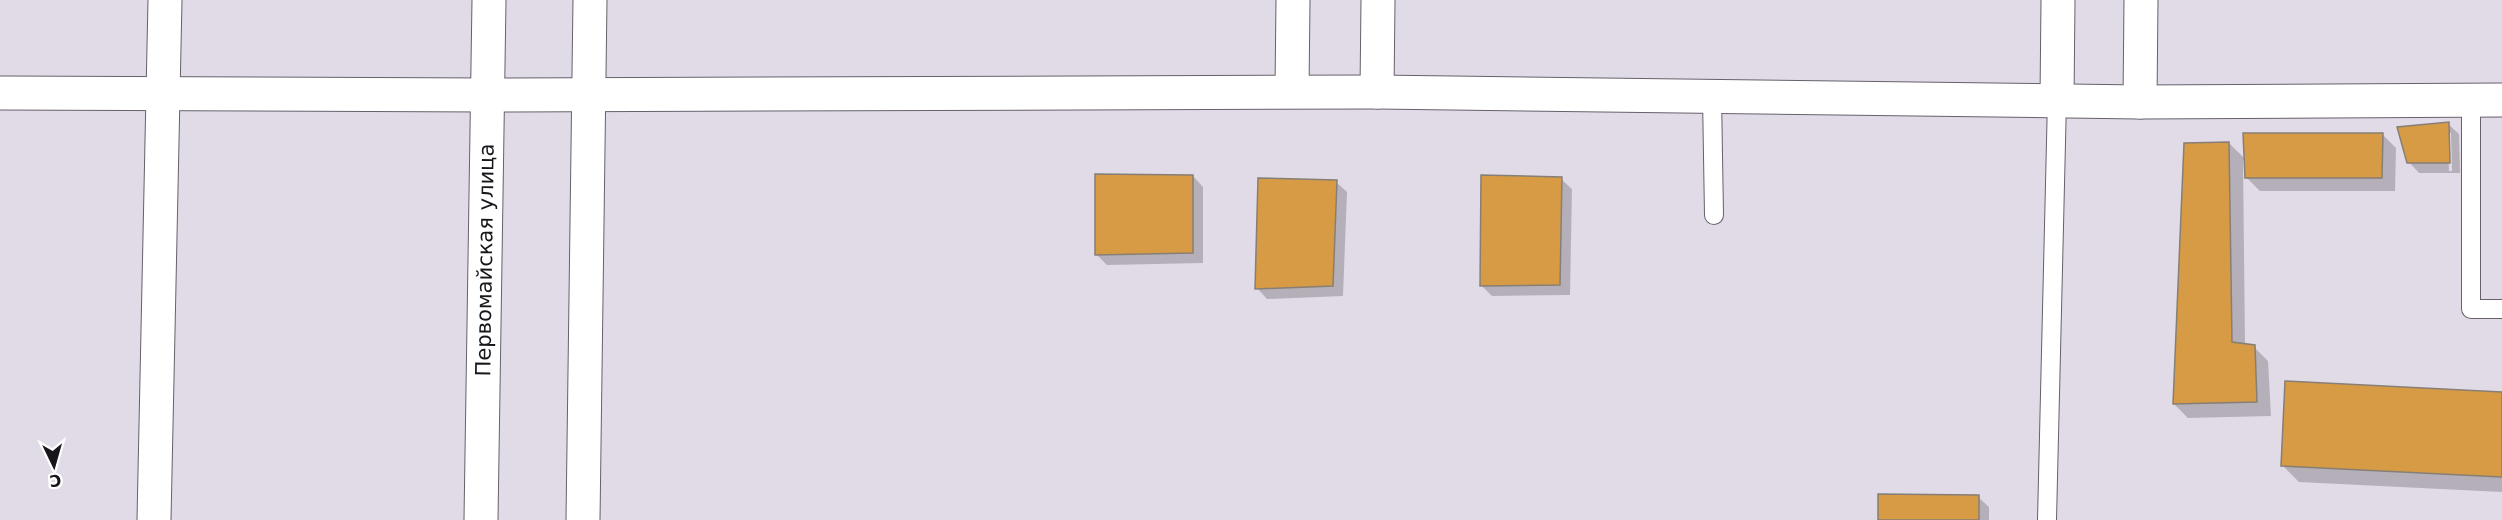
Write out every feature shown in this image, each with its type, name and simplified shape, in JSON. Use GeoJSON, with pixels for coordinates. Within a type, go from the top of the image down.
{"type":"FeatureCollection","features":[{"type":"Feature","properties":{"kind":"street"},"geometry":{"type":"LineString","coordinates":[[154,520],[165,0]]}},
{"type":"Feature","properties":{"kind":"street","name":"Первомайская улица"},"geometry":{"type":"LineString","coordinates":[[481,520],[489,0]]}},
{"type":"Feature","properties":{"kind":"street"},"geometry":{"type":"LineString","coordinates":[[583,520],[590,0]]}},
{"type":"Feature","properties":{"kind":"street"},"geometry":{"type":"LineString","coordinates":[[1292,91],[1293,0]]}},
{"type":"Feature","properties":{"kind":"street"},"geometry":{"type":"LineString","coordinates":[[1377,92],[1378,0]]}},
{"type":"Feature","properties":{"kind":"street"},"geometry":{"type":"LineString","coordinates":[[2057,100],[2058,0]]}},
{"type":"Feature","properties":{"kind":"street"},"geometry":{"type":"LineString","coordinates":[[2140,102],[2141,0]]}},
{"type":"Feature","properties":{"kind":"street"},"geometry":{"type":"LineString","coordinates":[[0,93],[588,95],[1292,91],[2140,102],[2487,100]]}},
{"type":"Feature","properties":{"kind":"lane"},"geometry":{"type":"LineString","coordinates":[[1712,96],[1714,215]]}},
{"type":"Feature","properties":{"kind":"lane"},"geometry":{"type":"LineString","coordinates":[[2048,520],[2057,100]]}},
{"type":"Feature","properties":{"kind":"lane"},"geometry":{"type":"LineString","coordinates":[[2487,100],[2471,309],[2502,309]]}},
{"type":"Feature","properties":{"kind":"building"},"geometry":{"type":"Polygon","coordinates":[[[2449,122],[2450,163],[2407,163],[2397,127],[2449,122]]]}},
{"type":"Feature","properties":{"kind":"building"},"geometry":{"type":"Polygon","coordinates":[[[2243,133],[2383,133],[2382,178],[2245,178],[2243,133]]]}},
{"type":"Feature","properties":{"kind":"building"},"geometry":{"type":"Polygon","coordinates":[[[2229,142],[2232,342],[2255,345],[2257,402],[2173,404],[2184,143],[2229,142]]]}},
{"type":"Feature","properties":{"kind":"building"},"geometry":{"type":"Polygon","coordinates":[[[1095,174],[1193,175],[1193,253],[1095,255],[1095,174]]]}},
{"type":"Feature","properties":{"kind":"building"},"geometry":{"type":"Polygon","coordinates":[[[1481,175],[1562,177],[1560,285],[1480,286],[1481,175]]]}},
{"type":"Feature","properties":{"kind":"building"},"geometry":{"type":"Polygon","coordinates":[[[1258,178],[1337,180],[1333,286],[1255,289],[1258,178]]]}},
{"type":"Feature","properties":{"kind":"building"},"geometry":{"type":"Polygon","coordinates":[[[2285,381],[2502,392],[2502,477],[2281,466],[2285,381]]]}},
{"type":"Feature","properties":{"kind":"building"},"geometry":{"type":"Polygon","coordinates":[[[1878,494],[1979,495],[1979,520],[1878,520],[1878,494]]]}}]}
